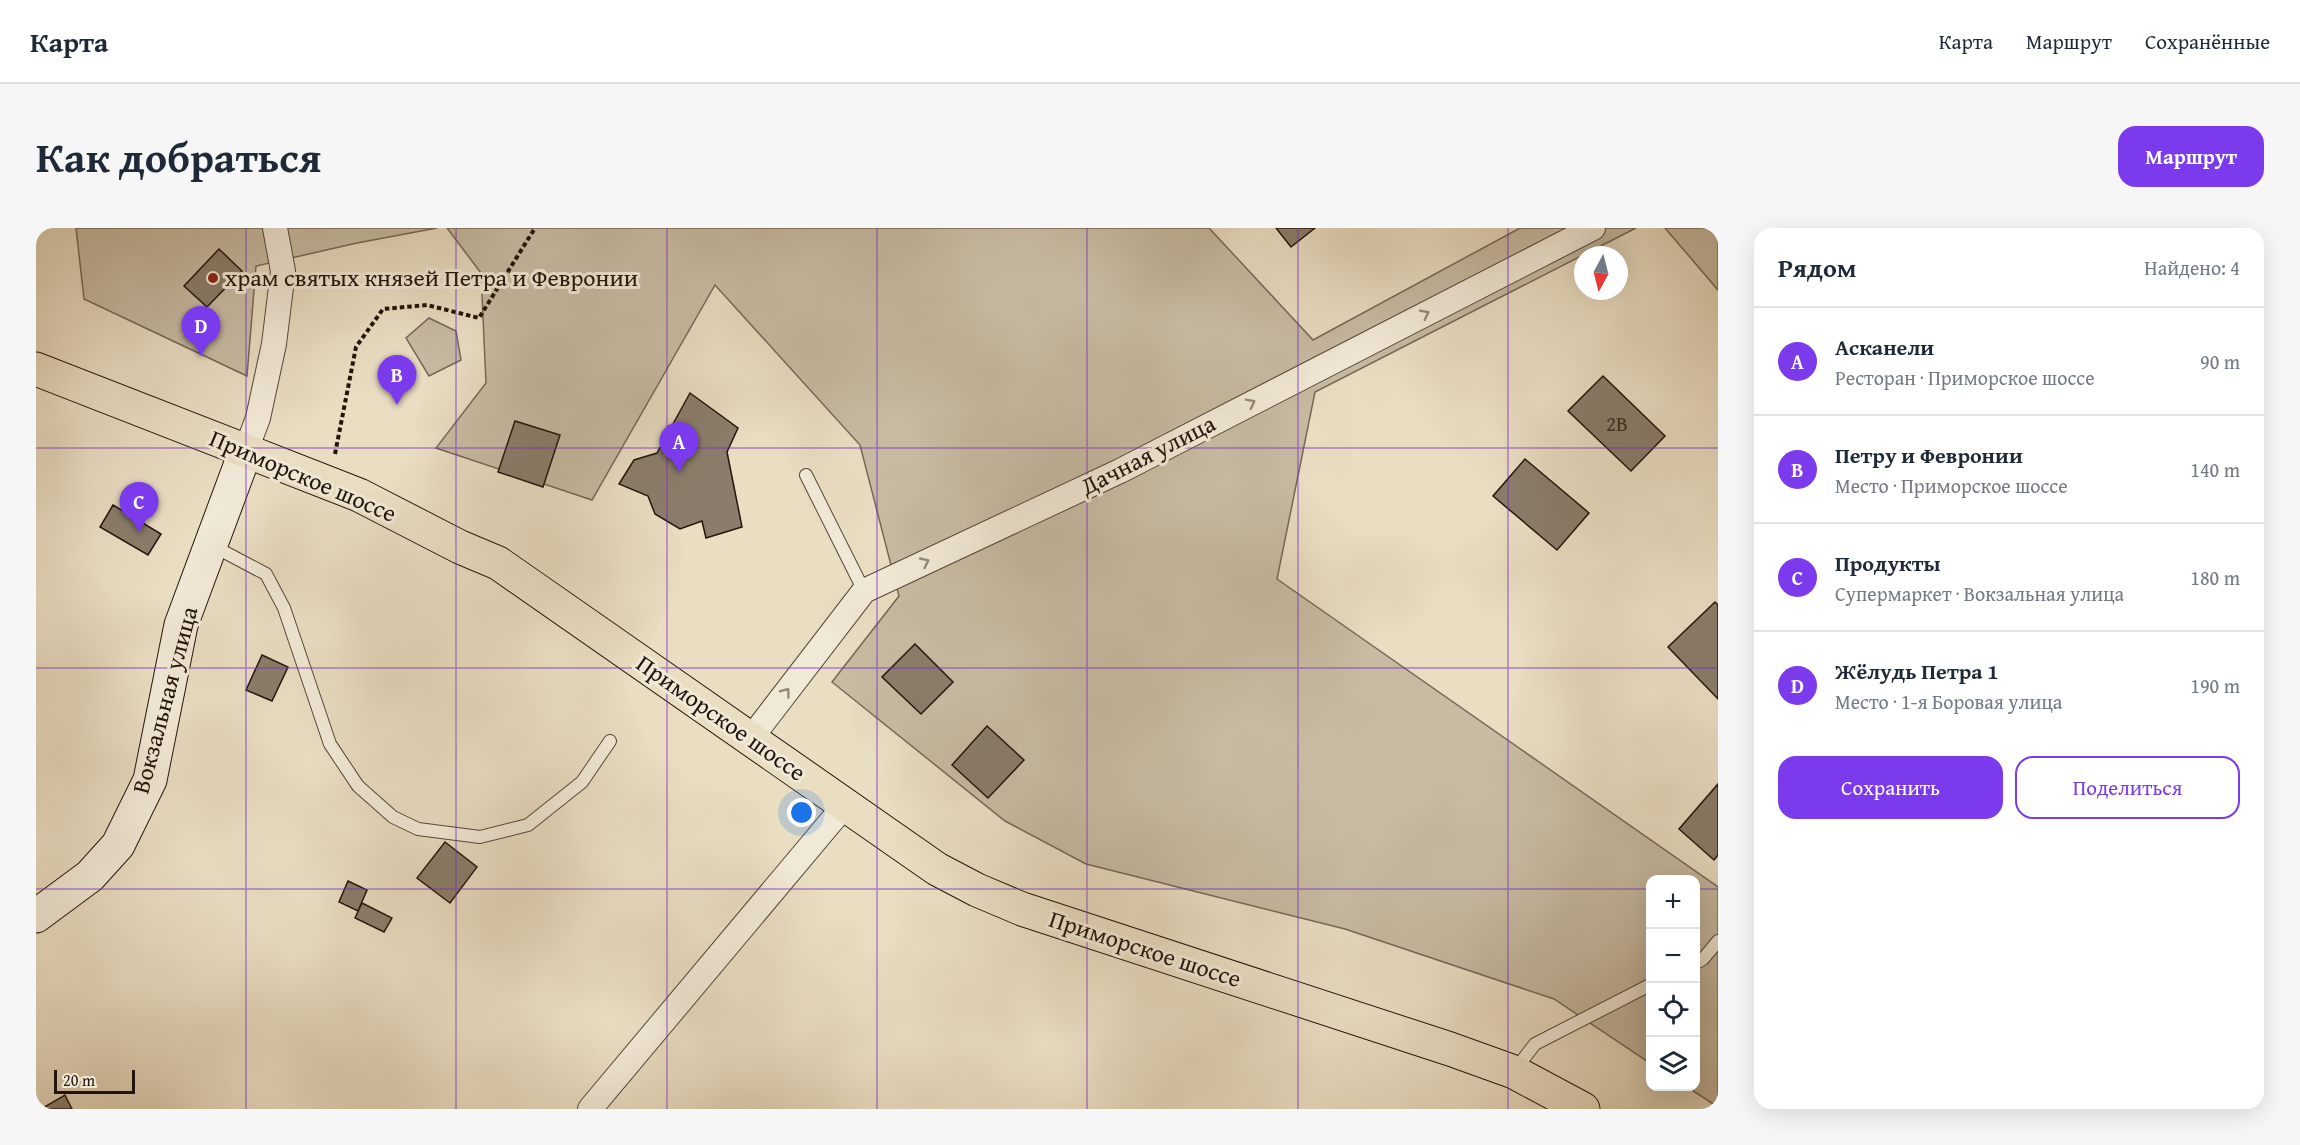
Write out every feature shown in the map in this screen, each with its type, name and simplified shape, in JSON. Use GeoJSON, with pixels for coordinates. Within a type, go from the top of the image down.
{"type":"FeatureCollection","features":[{"type":"Feature","properties":{"kind":"main road","name":"Приморское шоссе"},"geometry":{"type":"LineString","coordinates":[[36,369],[359,495],[460,547],[498,563],[938,869],[977,890],[1022,909],[1354,1016],[1514,1072],[1583,1109]]}},
{"type":"Feature","properties":{"kind":"street"},"geometry":{"type":"LineString","coordinates":[[246,450],[258,418],[274,344],[283,271],[275,228]]}},
{"type":"Feature","properties":{"kind":"street","name":"Дачная улица"},"geometry":{"type":"LineString","coordinates":[[751,738],[864,591],[1120,471],[1593,228]]}},
{"type":"Feature","properties":{"kind":"street","name":"Вокзальная улица"},"geometry":{"type":"LineString","coordinates":[[36,916],[90,876],[118,845],[150,780],[181,625],[246,450]]}},
{"type":"Feature","properties":{"kind":"street"},"geometry":{"type":"LineString","coordinates":[[590,1109],[845,805]]}},
{"type":"Feature","properties":{"kind":"lane"},"geometry":{"type":"LineString","coordinates":[[806,475],[864,591]]}},
{"type":"Feature","properties":{"kind":"lane"},"geometry":{"type":"LineString","coordinates":[[212,545],[266,574],[284,608],[330,744],[358,786],[393,817],[418,829],[480,837],[528,825],[582,782],[610,741]]}},
{"type":"Feature","properties":{"kind":"lane"},"geometry":{"type":"LineString","coordinates":[[1700,960],[1718,941]]}},
{"type":"Feature","properties":{"kind":"lane"},"geometry":{"type":"LineString","coordinates":[[1514,1072],[1534,1044],[1646,987]]}},
{"type":"Feature","properties":{"kind":"path"},"geometry":{"type":"LineString","coordinates":[[335,454],[356,347],[383,309],[427,305],[479,318],[535,228]]}},
{"type":"Feature","properties":{"kind":"shaded area"},"geometry":{"type":"Polygon","coordinates":[[[76,228],[437,228],[256,266],[247,376],[84,299],[76,228]]]}},
{"type":"Feature","properties":{"kind":"shaded area"},"geometry":{"type":"Polygon","coordinates":[[[447,228],[1209,228],[1313,340],[1520,228],[1636,228],[1601,246],[1574,246],[1574,260],[1315,392],[1277,579],[1718,887],[1718,1107],[1693,1091],[1700,1091],[1700,875],[1646,875],[1646,1060],[1554,999],[1345,929],[1086,864],[1005,821],[832,682],[899,596],[860,445],[715,285],[592,500],[436,448],[486,383],[481,273],[447,228]]]}},
{"type":"Feature","properties":{"kind":"shaded area"},"geometry":{"type":"Polygon","coordinates":[[[1665,228],[1718,228],[1718,290],[1665,228]]]}},
{"type":"Feature","properties":{"kind":"shaded area"},"geometry":{"type":"Polygon","coordinates":[[[429,318],[456,331],[461,360],[429,376],[406,338],[429,318]]]}},
{"type":"Feature","properties":{"kind":"building"},"geometry":{"type":"Polygon","coordinates":[[[1276,228],[1315,228],[1291,247],[1276,228]]]}},
{"type":"Feature","properties":{"kind":"building","name":"храм святых князей Петра и Февронии"},"geometry":{"type":"Polygon","coordinates":[[[219,249],[242,271],[207,307],[184,286],[219,249]]]}},
{"type":"Feature","properties":{"kind":"building"},"geometry":{"type":"Polygon","coordinates":[[[1603,376],[1665,436],[1631,471],[1568,411],[1603,376]]]}},
{"type":"Feature","properties":{"kind":"building"},"geometry":{"type":"Polygon","coordinates":[[[690,393],[738,428],[727,452],[742,527],[706,538],[702,521],[680,529],[655,514],[648,496],[619,484],[634,460],[657,453],[690,393]]]}},
{"type":"Feature","properties":{"kind":"building"},"geometry":{"type":"Polygon","coordinates":[[[515,421],[560,435],[543,487],[498,472],[515,421]]]}},
{"type":"Feature","properties":{"kind":"building"},"geometry":{"type":"Polygon","coordinates":[[[1525,459],[1589,513],[1557,550],[1493,496],[1525,459]]]}},
{"type":"Feature","properties":{"kind":"building"},"geometry":{"type":"Polygon","coordinates":[[[113,505],[161,534],[148,555],[100,527],[113,505]]]}},
{"type":"Feature","properties":{"kind":"building"},"geometry":{"type":"Polygon","coordinates":[[[1715,602],[1718,605],[1718,699],[1668,647],[1715,602]]]}},
{"type":"Feature","properties":{"kind":"building"},"geometry":{"type":"Polygon","coordinates":[[[915,644],[953,682],[921,714],[882,677],[915,644]]]}},
{"type":"Feature","properties":{"kind":"building"},"geometry":{"type":"Polygon","coordinates":[[[262,655],[288,667],[272,701],[246,690],[262,655]]]}},
{"type":"Feature","properties":{"kind":"building"},"geometry":{"type":"Polygon","coordinates":[[[987,726],[1024,760],[988,798],[952,765],[987,726]]]}},
{"type":"Feature","properties":{"kind":"building"},"geometry":{"type":"Polygon","coordinates":[[[1718,784],[1718,855],[1714,860],[1679,829],[1718,784]]]}},
{"type":"Feature","properties":{"kind":"building"},"geometry":{"type":"Polygon","coordinates":[[[445,842],[477,867],[450,903],[417,878],[445,842]]]}},
{"type":"Feature","properties":{"kind":"building"},"geometry":{"type":"Polygon","coordinates":[[[348,881],[367,890],[358,911],[339,902],[348,881]]]}},
{"type":"Feature","properties":{"kind":"building"},"geometry":{"type":"Polygon","coordinates":[[[362,903],[392,918],[384,932],[355,918],[362,903]]]}},
{"type":"Feature","properties":{"kind":"building"},"geometry":{"type":"Polygon","coordinates":[[[65,1095],[72,1109],[41,1109],[65,1095]]]}},
{"type":"Feature","properties":{"kind":"place","name":"храм святых князей Петра и Февронии"},"geometry":{"type":"Point","coordinates":[213,278]}},
{"type":"Feature","properties":{"kind":"place","name":"Жёлудь Петра 1"},"geometry":{"type":"Point","coordinates":[201,356]}},
{"type":"Feature","properties":{"kind":"place","name":"Петру и Февронии"},"geometry":{"type":"Point","coordinates":[397,405]}},
{"type":"Feature","properties":{"kind":"place","name":"Асканели"},"geometry":{"type":"Point","coordinates":[679,472]}},
{"type":"Feature","properties":{"kind":"place","name":"Продукты"},"geometry":{"type":"Point","coordinates":[139,532]}}]}
